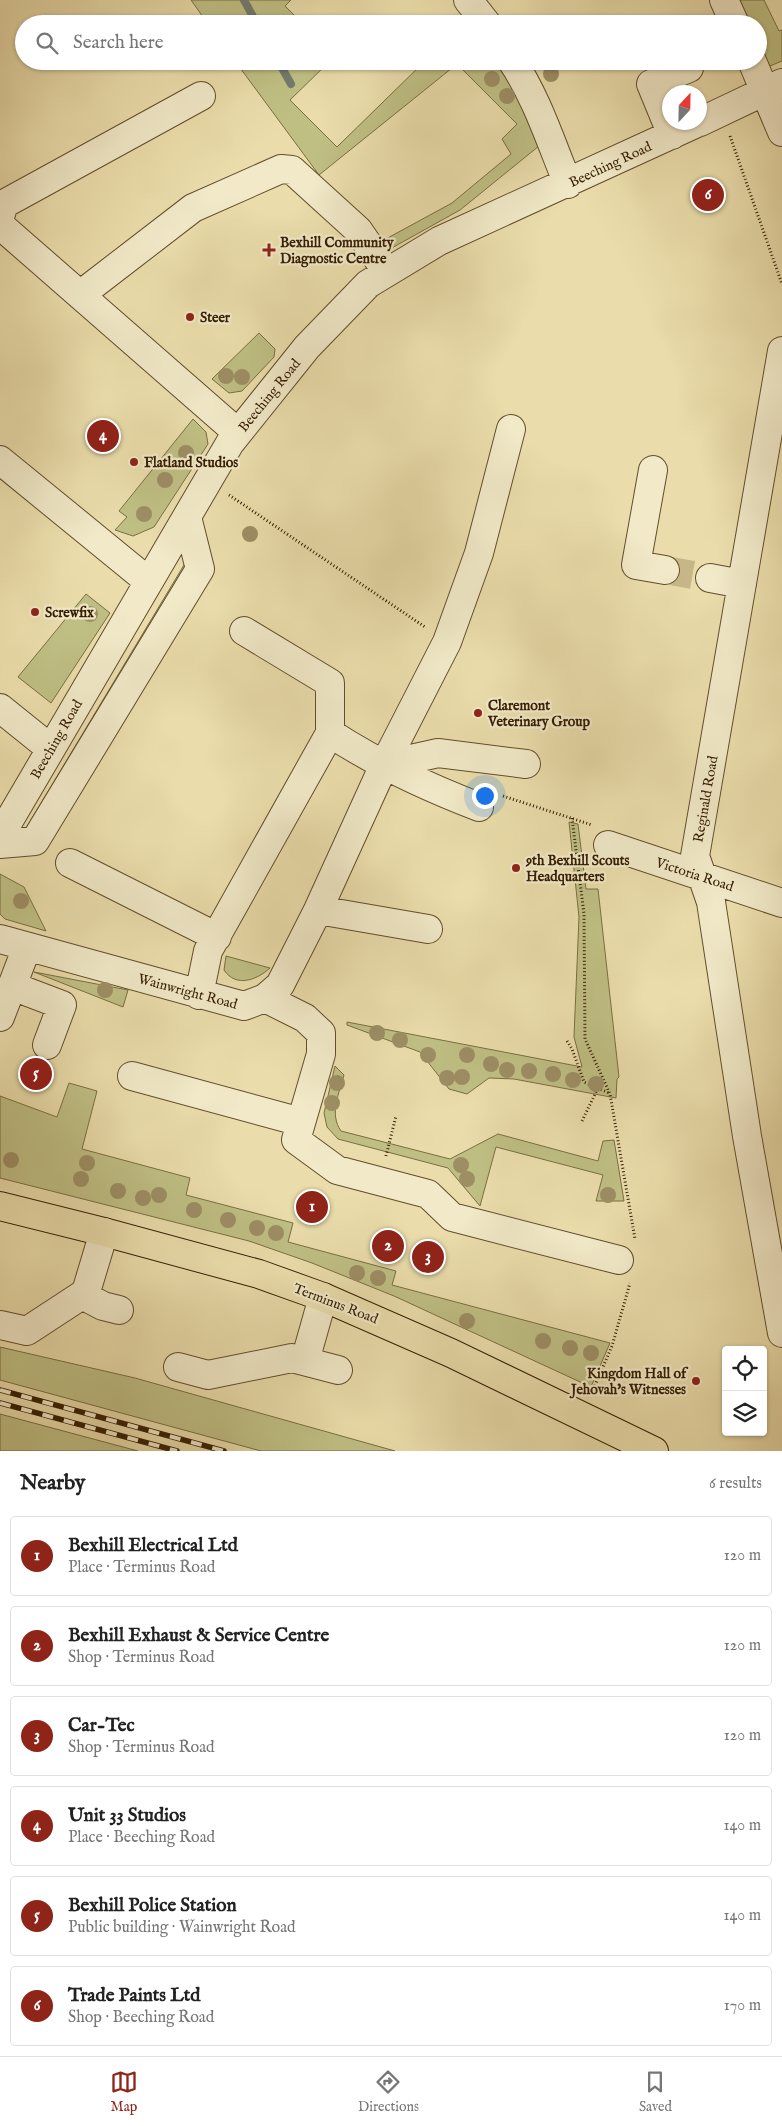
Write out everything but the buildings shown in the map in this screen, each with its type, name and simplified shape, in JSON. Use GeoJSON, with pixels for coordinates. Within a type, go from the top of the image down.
{"type":"FeatureCollection","features":[{"type":"Feature","properties":{"kind":"main road","name":"Terminus Road"},"geometry":{"type":"LineString","coordinates":[[0,1206],[259,1274],[323,1297],[410,1334],[654,1451]]}},
{"type":"Feature","properties":{"kind":"street"},"geometry":{"type":"LineString","coordinates":[[468,0],[480,15]]}},
{"type":"Feature","properties":{"kind":"street"},"geometry":{"type":"LineString","coordinates":[[724,0],[731,15]]}},
{"type":"Feature","properties":{"kind":"street"},"geometry":{"type":"LineString","coordinates":[[518,70],[546,128],[568,184]]}},
{"type":"Feature","properties":{"kind":"street"},"geometry":{"type":"LineString","coordinates":[[672,135],[651,84],[684,70]]}},
{"type":"Feature","properties":{"kind":"street"},"geometry":{"type":"LineString","coordinates":[[760,70],[774,87],[782,132]]}},
{"type":"Feature","properties":{"kind":"street","name":"Beeching Road"},"geometry":{"type":"LineString","coordinates":[[707,119],[774,87]]}},
{"type":"Feature","properties":{"kind":"street"},"geometry":{"type":"LineString","coordinates":[[0,217],[4,204],[201,96]]}},
{"type":"Feature","properties":{"kind":"street","name":"Beeching Road"},"geometry":{"type":"LineString","coordinates":[[0,836],[148,582],[238,433],[307,347],[368,284],[439,241],[568,184],[683,130]]}},
{"type":"Feature","properties":{"kind":"street"},"geometry":{"type":"LineString","coordinates":[[80,295],[194,208],[281,169],[292,170],[358,230],[388,272]]}},
{"type":"Feature","properties":{"kind":"street"},"geometry":{"type":"LineString","coordinates":[[0,225],[238,433]]}},
{"type":"Feature","properties":{"kind":"street","name":"Reginald Road"},"geometry":{"type":"LineString","coordinates":[[782,352],[771,481],[742,584],[695,856],[711,902],[747,1136],[782,1333]]}},
{"type":"Feature","properties":{"kind":"street","name":"Wainwright Road"},"geometry":{"type":"LineString","coordinates":[[0,939],[244,1006],[265,998],[280,985],[318,910],[384,765],[448,639],[479,553],[511,429]]}},
{"type":"Feature","properties":{"kind":"street"},"geometry":{"type":"LineString","coordinates":[[0,460],[148,582]]}},
{"type":"Feature","properties":{"kind":"street"},"geometry":{"type":"LineString","coordinates":[[653,470],[636,565],[665,570]]}},
{"type":"Feature","properties":{"kind":"street"},"geometry":{"type":"LineString","coordinates":[[0,844],[35,841],[200,569],[187,517]]}},
{"type":"Feature","properties":{"kind":"street"},"geometry":{"type":"LineString","coordinates":[[710,578],[742,584]]}},
{"type":"Feature","properties":{"kind":"street"},"geometry":{"type":"LineString","coordinates":[[199,995],[208,951],[330,733],[330,683],[244,631]]}},
{"type":"Feature","properties":{"kind":"street"},"geometry":{"type":"LineString","coordinates":[[0,708],[50,748]]}},
{"type":"Feature","properties":{"kind":"street"},"geometry":{"type":"LineString","coordinates":[[330,733],[384,765],[430,788],[490,801]]}},
{"type":"Feature","properties":{"kind":"street"},"geometry":{"type":"LineString","coordinates":[[384,765],[438,753],[526,764]]}},
{"type":"Feature","properties":{"kind":"street","name":"Victoria Road"},"geometry":{"type":"LineString","coordinates":[[608,845],[782,903]]}},
{"type":"Feature","properties":{"kind":"street"},"geometry":{"type":"LineString","coordinates":[[70,863],[217,937]]}},
{"type":"Feature","properties":{"kind":"street"},"geometry":{"type":"LineString","coordinates":[[318,910],[428,928]]}},
{"type":"Feature","properties":{"kind":"street"},"geometry":{"type":"LineString","coordinates":[[0,1017],[27,947]]}},
{"type":"Feature","properties":{"kind":"street"},"geometry":{"type":"LineString","coordinates":[[12,986],[62,1006],[47,1045]]}},
{"type":"Feature","properties":{"kind":"street"},"geometry":{"type":"LineString","coordinates":[[265,998],[305,1018],[321,1033],[321,1054],[296,1140],[337,1170],[428,1194],[452,1217],[628,1263]]}},
{"type":"Feature","properties":{"kind":"street"},"geometry":{"type":"LineString","coordinates":[[132,1076],[301,1122]]}},
{"type":"Feature","properties":{"kind":"street"},"geometry":{"type":"LineString","coordinates":[[0,1324],[27,1331],[86,1292],[104,1232]]}},
{"type":"Feature","properties":{"kind":"street"},"geometry":{"type":"LineString","coordinates":[[82,1295],[102,1306],[119,1310]]}},
{"type":"Feature","properties":{"kind":"street"},"geometry":{"type":"LineString","coordinates":[[305,1361],[323,1297]]}},
{"type":"Feature","properties":{"kind":"street"},"geometry":{"type":"LineString","coordinates":[[178,1367],[208,1375],[263,1362],[292,1358],[338,1370]]}},
{"type":"Feature","properties":{"kind":"path"},"geometry":{"type":"LineString","coordinates":[[707,121],[782,284]]}},
{"type":"Feature","properties":{"kind":"path"},"geometry":{"type":"LineString","coordinates":[[208,481],[448,639]]}},
{"type":"Feature","properties":{"kind":"path"},"geometry":{"type":"LineString","coordinates":[[490,801],[572,818],[601,828],[608,845]]}},
{"type":"Feature","properties":{"kind":"path"},"geometry":{"type":"LineString","coordinates":[[572,818],[584,914],[585,1038],[610,1094],[636,1237],[628,1263],[612,1346],[582,1416]]}},
{"type":"Feature","properties":{"kind":"path"},"geometry":{"type":"LineString","coordinates":[[567,1041],[572,1049],[584,1082],[610,1094]]}},
{"type":"Feature","properties":{"kind":"path"},"geometry":{"type":"LineString","coordinates":[[582,1121],[598,1088]]}},
{"type":"Feature","properties":{"kind":"path"},"geometry":{"type":"LineString","coordinates":[[387,1153],[396,1116]]}},
{"type":"Feature","properties":{"kind":"green space"},"geometry":{"type":"Polygon","coordinates":[[[191,0],[291,0],[285,6],[294,15],[202,15],[191,0]]]}},
{"type":"Feature","properties":{"kind":"green space"},"geometry":{"type":"Polygon","coordinates":[[[738,0],[764,0],[779,31],[782,30],[782,61],[767,67],[767,15],[744,15],[738,0]]]}},
{"type":"Feature","properties":{"kind":"green space"},"geometry":{"type":"Polygon","coordinates":[[[242,70],[321,70],[290,100],[337,147],[416,70],[450,70],[319,175],[242,70]]]}},
{"type":"Feature","properties":{"kind":"green space"},"geometry":{"type":"Polygon","coordinates":[[[463,70],[506,70],[513,80],[539,146],[460,210],[390,249],[384,240],[452,203],[511,154],[502,139],[517,124],[463,70]]]}},
{"type":"Feature","properties":{"kind":"green space"},"geometry":{"type":"Polygon","coordinates":[[[259,333],[275,349],[274,357],[242,391],[229,393],[212,379],[259,333]]]}},
{"type":"Feature","properties":{"kind":"green space"},"geometry":{"type":"Polygon","coordinates":[[[193,419],[206,432],[208,444],[154,527],[133,536],[115,530],[127,517],[119,511],[193,419]]]}},
{"type":"Feature","properties":{"kind":"green space"},"geometry":{"type":"Polygon","coordinates":[[[187,560],[187,570],[32,830],[23,833],[187,560]]]}},
{"type":"Feature","properties":{"kind":"green space"},"geometry":{"type":"Polygon","coordinates":[[[86,594],[110,613],[51,703],[18,677],[86,594]]]}},
{"type":"Feature","properties":{"kind":"green space"},"geometry":{"type":"Polygon","coordinates":[[[569,822],[578,824],[586,889],[598,889],[619,1077],[617,1079],[616,1098],[514,1079],[489,1078],[467,1094],[449,1089],[420,1052],[347,1025],[347,1022],[582,1067],[574,1037],[579,917],[569,822]]]}},
{"type":"Feature","properties":{"kind":"green space"},"geometry":{"type":"Polygon","coordinates":[[[0,874],[24,887],[46,931],[5,919],[0,914],[0,874]]]}},
{"type":"Feature","properties":{"kind":"green space"},"geometry":{"type":"Polygon","coordinates":[[[226,956],[270,968],[253,979],[234,979],[224,970],[226,956]]]}},
{"type":"Feature","properties":{"kind":"green space"},"geometry":{"type":"Polygon","coordinates":[[[34,972],[128,990],[123,1007],[34,972]]]}},
{"type":"Feature","properties":{"kind":"green space"},"geometry":{"type":"Polygon","coordinates":[[[335,1066],[344,1075],[335,1111],[337,1124],[341,1131],[450,1159],[498,1134],[598,1161],[603,1141],[614,1140],[624,1201],[596,1201],[603,1175],[496,1147],[480,1206],[448,1168],[338,1139],[327,1127],[324,1113],[335,1066]]]}},
{"type":"Feature","properties":{"kind":"green space"},"geometry":{"type":"Polygon","coordinates":[[[69,1083],[97,1091],[82,1149],[190,1178],[186,1195],[293,1223],[288,1242],[396,1271],[392,1285],[610,1343],[591,1387],[394,1296],[312,1263],[249,1241],[0,1178],[0,1096],[57,1117],[69,1083]]]}},
{"type":"Feature","properties":{"kind":"green space"},"geometry":{"type":"Polygon","coordinates":[[[0,1347],[135,1378],[395,1451],[261,1451],[0,1380],[0,1347]]]}},
{"type":"Feature","properties":{"kind":"green space"},"geometry":{"type":"Polygon","coordinates":[[[0,1414],[138,1451],[0,1451],[0,1414]]]}},
{"type":"Feature","properties":{"kind":"waterway"},"geometry":{"type":"LineString","coordinates":[[244,0],[252,15]]}},
{"type":"Feature","properties":{"kind":"waterway"},"geometry":{"type":"LineString","coordinates":[[283,70],[291,84]]}},
{"type":"Feature","properties":{"kind":"tunnel"},"geometry":{"type":"LineString","coordinates":[[665,570],[710,578]]}},
{"type":"Feature","properties":{"kind":"railway"},"geometry":{"type":"LineString","coordinates":[[0,1390],[224,1451]]}},
{"type":"Feature","properties":{"kind":"railway"},"geometry":{"type":"LineString","coordinates":[[0,1403],[177,1451]]}},
{"type":"Feature","properties":{"kind":"place","name":"Trade Paints Ltd"},"geometry":{"type":"Point","coordinates":[708,195]}},
{"type":"Feature","properties":{"kind":"place","name":"Bexhill Community Diagnostic Centre"},"geometry":{"type":"Point","coordinates":[269,250]}},
{"type":"Feature","properties":{"kind":"place","name":"Steer"},"geometry":{"type":"Point","coordinates":[190,317]}},
{"type":"Feature","properties":{"kind":"place","name":"Unit 33 Studios"},"geometry":{"type":"Point","coordinates":[103,436]}},
{"type":"Feature","properties":{"kind":"place","name":"Flatland Studios"},"geometry":{"type":"Point","coordinates":[134,462]}},
{"type":"Feature","properties":{"kind":"place","name":"Screwfix"},"geometry":{"type":"Point","coordinates":[35,612]}},
{"type":"Feature","properties":{"kind":"place","name":"Claremont Veterinary Group"},"geometry":{"type":"Point","coordinates":[478,713]}},
{"type":"Feature","properties":{"kind":"place","name":"9th Bexhill Scouts Headquarters"},"geometry":{"type":"Point","coordinates":[516,868]}},
{"type":"Feature","properties":{"kind":"place","name":"Bexhill Police Station"},"geometry":{"type":"Point","coordinates":[36,1074]}},
{"type":"Feature","properties":{"kind":"place","name":"Bexhill Electrical Ltd"},"geometry":{"type":"Point","coordinates":[312,1207]}},
{"type":"Feature","properties":{"kind":"place","name":"Bexhill Exhaust & Service Centre"},"geometry":{"type":"Point","coordinates":[388,1246]}},
{"type":"Feature","properties":{"kind":"place","name":"Car-Tec"},"geometry":{"type":"Point","coordinates":[428,1257]}},
{"type":"Feature","properties":{"kind":"place","name":"Kingdom Hall of Jehovah's Witnesses"},"geometry":{"type":"Point","coordinates":[696,1381]}}]}
